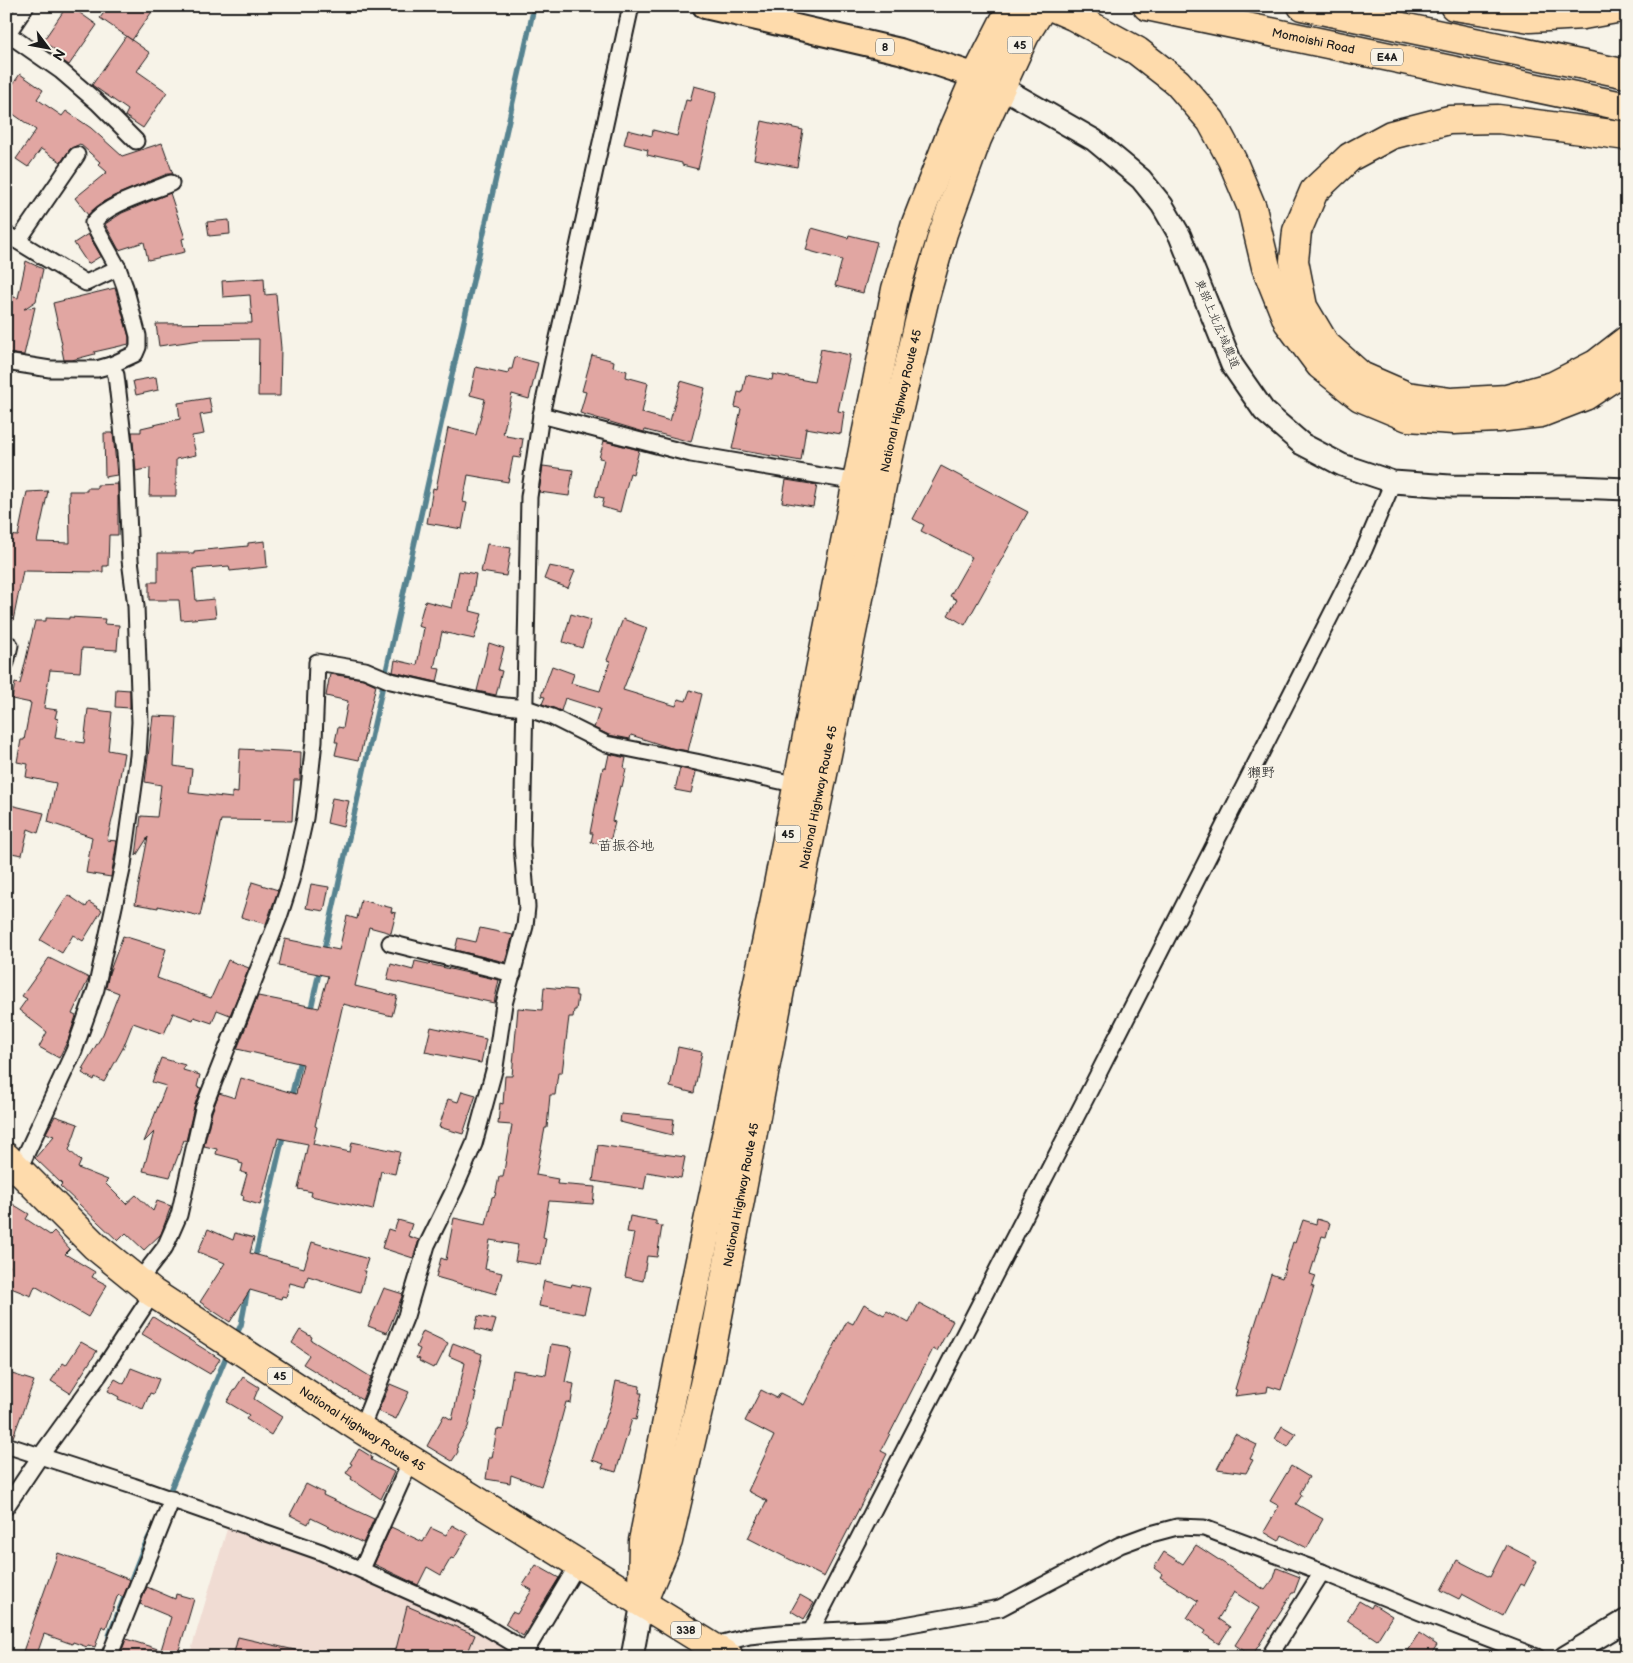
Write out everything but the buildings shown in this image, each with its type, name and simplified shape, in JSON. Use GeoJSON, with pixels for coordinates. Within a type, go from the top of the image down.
{"type":"FeatureCollection","features":[{"type":"Feature","properties":{"kind":"highway","name":"National Highway Route 45"},"geometry":{"type":"LineString","coordinates":[[642,1603],[643,1541],[798,785],[896,290],[915,226],[952,131],[976,76],[1013,6]]}},
{"type":"Feature","properties":{"kind":"highway","name":"National Highway Route 45"},"geometry":{"type":"LineString","coordinates":[[642,1603],[668,1542],[708,1363],[795,911],[890,446],[925,297],[943,233],[977,139],[1025,34],[1044,6]]}},
{"type":"Feature","properties":{"kind":"highway","name":"Momoishi Road"},"geometry":{"type":"LineString","coordinates":[[1147,6],[1627,108]]}},
{"type":"Feature","properties":{"kind":"highway"},"geometry":{"type":"LineString","coordinates":[[1302,6],[1627,74]]}},
{"type":"Feature","properties":{"kind":"highway"},"geometry":{"type":"LineString","coordinates":[[1454,6],[1530,18],[1582,15],[1627,7]]}},
{"type":"Feature","properties":{"kind":"highway"},"geometry":{"type":"LineString","coordinates":[[1061,11],[1144,56],[1177,82],[1211,121],[1232,160],[1252,208],[1266,268],[1288,322],[1320,365],[1360,397],[1408,417],[1454,420],[1541,414],[1585,396],[1627,368]]}},
{"type":"Feature","properties":{"kind":"highway"},"geometry":{"type":"LineString","coordinates":[[1627,136],[1498,119],[1449,120],[1391,135],[1350,157],[1314,191],[1297,231],[1294,261],[1303,307],[1325,344],[1361,376],[1408,396],[1452,402],[1507,400],[1553,386],[1596,364],[1627,340]]}},
{"type":"Feature","properties":{"kind":"highway","name":"National Highway Route 45"},"geometry":{"type":"LineString","coordinates":[[12,1163],[95,1246],[145,1288],[361,1429],[642,1603]]}},
{"type":"Feature","properties":{"kind":"highway","name":"338"},"geometry":{"type":"LineString","coordinates":[[642,1603],[720,1651]]}},
{"type":"Feature","properties":{"kind":"main road","name":"8"},"geometry":{"type":"LineString","coordinates":[[705,6],[900,51],[976,76],[1001,87]]}},
{"type":"Feature","properties":{"kind":"street"},"geometry":{"type":"LineString","coordinates":[[26,6],[7,35],[61,71],[97,102],[136,141]]}},
{"type":"Feature","properties":{"kind":"street"},"geometry":{"type":"LineString","coordinates":[[361,1429],[406,1316],[427,1245],[474,1144],[495,1067],[504,1004],[525,926],[527,907],[522,845],[526,708],[528,496],[541,415],[631,6]]}},
{"type":"Feature","properties":{"kind":"street","name":"東部上北広域農道"},"geometry":{"type":"LineString","coordinates":[[1001,87],[1094,140],[1141,179],[1162,205],[1180,236],[1232,365],[1264,411],[1302,444],[1342,465],[1393,482],[1450,486],[1627,489]]}},
{"type":"Feature","properties":{"kind":"street"},"geometry":{"type":"LineString","coordinates":[[77,154],[12,238],[86,283],[118,268]]}},
{"type":"Feature","properties":{"kind":"street"},"geometry":{"type":"LineString","coordinates":[[6,362],[50,368],[97,369],[135,354],[138,347],[138,336],[125,287],[118,268],[93,223],[98,216],[119,205],[171,183]]}},
{"type":"Feature","properties":{"kind":"street"},"geometry":{"type":"LineString","coordinates":[[12,1163],[74,1051],[96,988],[124,866],[138,756],[140,722],[136,606],[130,560],[126,462],[116,375],[111,364]]}},
{"type":"Feature","properties":{"kind":"street"},"geometry":{"type":"LineString","coordinates":[[541,415],[691,454],[857,482]]}},
{"type":"Feature","properties":{"kind":"street"},"geometry":{"type":"LineString","coordinates":[[812,1631],[1091,1088],[1364,550],[1393,482]]}},
{"type":"Feature","properties":{"kind":"street"},"geometry":{"type":"LineString","coordinates":[[6,645],[10,645],[6,663]]}},
{"type":"Feature","properties":{"kind":"street"},"geometry":{"type":"LineString","coordinates":[[6,1507],[99,1375],[165,1248],[179,1215],[203,1109],[279,917],[290,880],[305,818],[309,788],[314,741],[317,662],[365,670],[391,681],[496,705],[526,708],[552,718],[606,744],[798,785]]}},
{"type":"Feature","properties":{"kind":"street"},"geometry":{"type":"LineString","coordinates":[[390,943],[513,974]]}},
{"type":"Feature","properties":{"kind":"street"},"geometry":{"type":"LineString","coordinates":[[6,1444],[172,1499],[321,1552],[478,1622],[526,1654],[578,1564]]}},
{"type":"Feature","properties":{"kind":"street"},"geometry":{"type":"LineString","coordinates":[[362,1569],[411,1460]]}},
{"type":"Feature","properties":{"kind":"street"},"geometry":{"type":"LineString","coordinates":[[109,1657],[172,1499]]}},
{"type":"Feature","properties":{"kind":"street"},"geometry":{"type":"LineString","coordinates":[[720,1651],[749,1636],[888,1628],[1000,1608],[1120,1545],[1177,1527],[1204,1528],[1322,1572],[1537,1657]]}},
{"type":"Feature","properties":{"kind":"street"},"geometry":{"type":"LineString","coordinates":[[1268,1657],[1322,1572]]}},
{"type":"Feature","properties":{"kind":"street"},"geometry":{"type":"LineString","coordinates":[[632,1657],[642,1603]]}},
{"type":"Feature","properties":{"kind":"street"},"geometry":{"type":"LineString","coordinates":[[1565,1657],[1627,1620]]}},
{"type":"Feature","properties":{"kind":"shaded area"},"geometry":{"type":"Polygon","coordinates":[[[230,1519],[478,1622],[526,1657],[189,1657],[230,1519]]]}},
{"type":"Feature","properties":{"kind":"waterway"},"geometry":{"type":"LineString","coordinates":[[323,954],[534,7]]}},
{"type":"Feature","properties":{"kind":"waterway"},"geometry":{"type":"LineString","coordinates":[[310,1013],[320,968]]}},
{"type":"Feature","properties":{"kind":"waterway"},"geometry":{"type":"LineString","coordinates":[[291,1098],[301,1056]]}},
{"type":"Feature","properties":{"kind":"waterway"},"geometry":{"type":"LineString","coordinates":[[254,1262],[284,1132]]}},
{"type":"Feature","properties":{"kind":"waterway"},"geometry":{"type":"LineString","coordinates":[[234,1339],[241,1325],[248,1288]]}},
{"type":"Feature","properties":{"kind":"waterway"},"geometry":{"type":"LineString","coordinates":[[167,1498],[228,1352]]}},
{"type":"Feature","properties":{"kind":"waterway"},"geometry":{"type":"LineString","coordinates":[[109,1636],[143,1549],[153,1529]]}},
{"type":"Feature","properties":{"kind":"district","name":"獺野"},"geometry":{"type":"Point","coordinates":[1261,772]}},
{"type":"Feature","properties":{"kind":"district","name":"苗振谷地"},"geometry":{"type":"Point","coordinates":[626,845]}}]}
